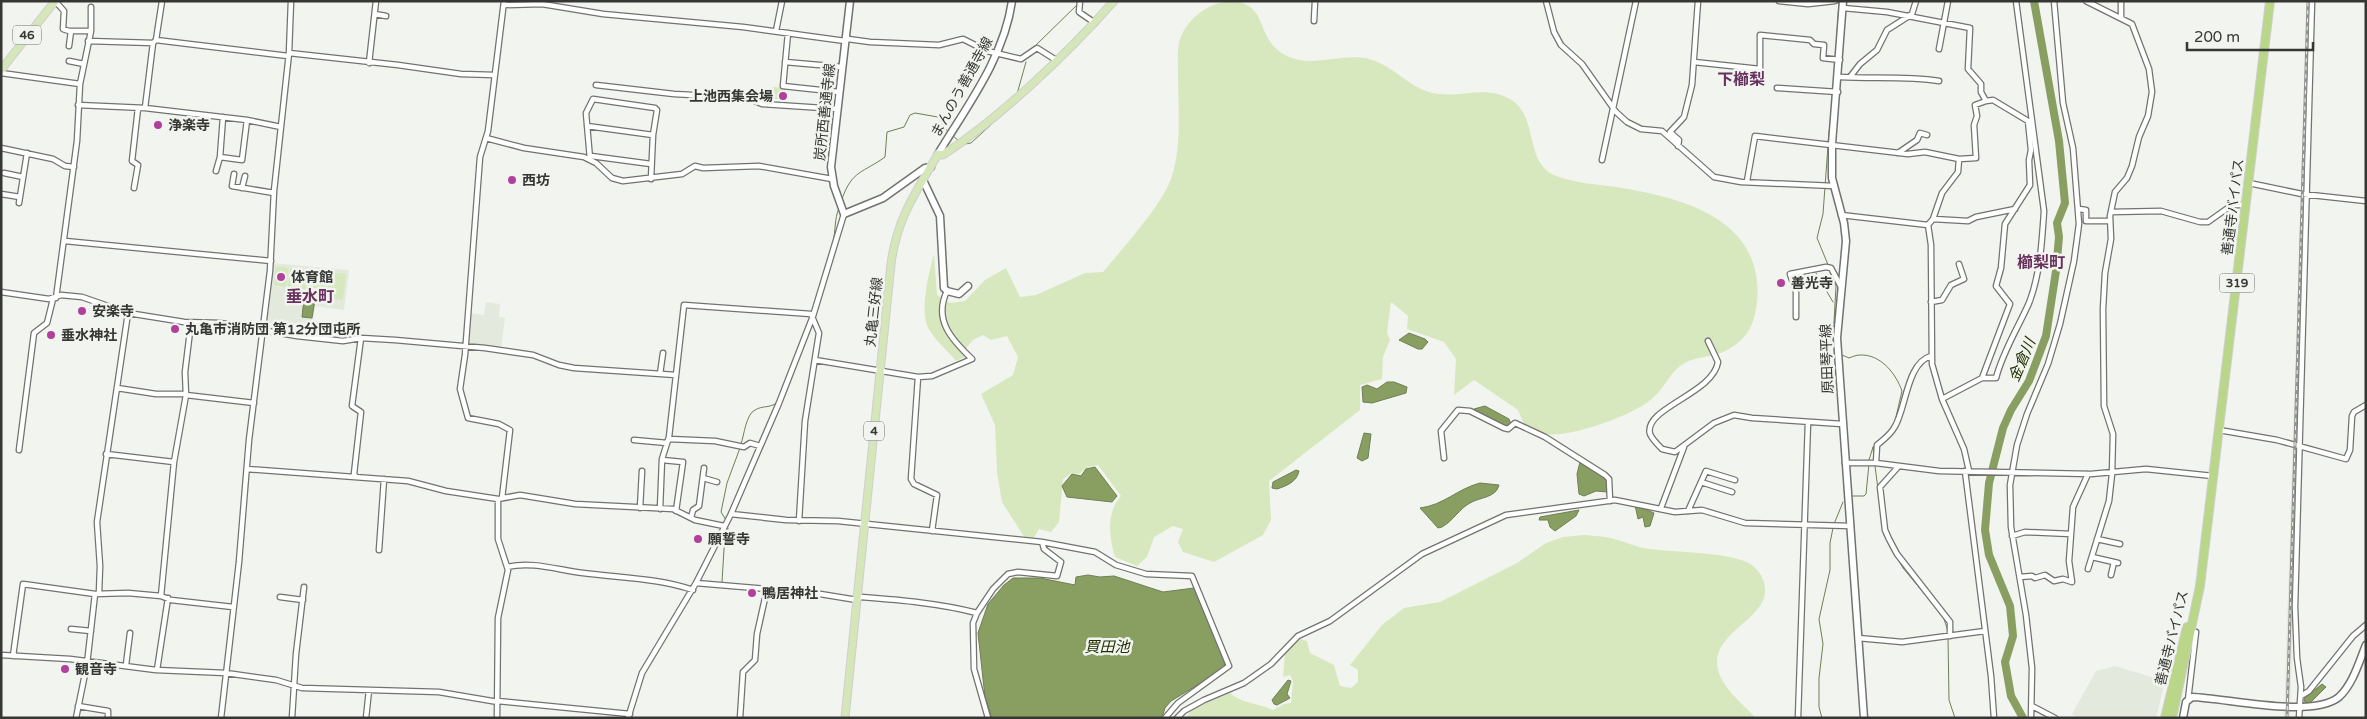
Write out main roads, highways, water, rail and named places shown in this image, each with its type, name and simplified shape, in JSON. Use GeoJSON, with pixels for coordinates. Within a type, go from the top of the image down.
{"type":"FeatureCollection","features":[{"type":"Feature","properties":{"kind":"highway","name":"善通寺バイパス"},"geometry":{"type":"LineString","coordinates":[[2172,718],[2189,644],[2203,565],[2270,1]]}},
{"type":"Feature","properties":{"kind":"highway","name":"善通寺バイパス"},"geometry":{"type":"LineString","coordinates":[[2165,718],[2203,565]]}},
{"type":"Feature","properties":{"kind":"main road","name":"46"},"geometry":{"type":"LineString","coordinates":[[1,72],[55,1]]}},
{"type":"Feature","properties":{"kind":"main road","name":"炭所西善通寺線"},"geometry":{"type":"LineString","coordinates":[[850,1],[832,148],[832,179],[844,214],[884,198],[924,168],[931,167]]}},
{"type":"Feature","properties":{"kind":"main road","name":"まんのう善通寺線"},"geometry":{"type":"LineString","coordinates":[[938,154],[998,53],[1010,20],[1012,1]]}},
{"type":"Feature","properties":{"kind":"main road"},"geometry":{"type":"LineString","coordinates":[[938,154],[943,155],[975,133],[1095,23],[1114,1]]}},
{"type":"Feature","properties":{"kind":"main road","name":"原田琴平線"},"geometry":{"type":"LineString","coordinates":[[1843,5],[1837,59],[1839,77],[1835,92],[1828,186],[1842,215],[1846,240],[1837,338],[1864,718]]}},
{"type":"Feature","properties":{"kind":"main road","name":"丸亀三好線"},"geometry":{"type":"LineString","coordinates":[[845,718],[894,244],[902,216],[938,154]]}},
{"type":"Feature","properties":{"kind":"main road"},"geometry":{"type":"LineString","coordinates":[[923,180],[940,216],[943,285],[947,291],[959,294],[968,286]]}},
{"type":"Feature","properties":{"kind":"main road"},"geometry":{"type":"LineString","coordinates":[[2183,718],[2184,706],[2188,700],[2194,697],[2250,705],[2301,708],[2327,704],[2340,696],[2349,683],[2366,645]]}},
{"type":"Feature","properties":{"kind":"water"},"geometry":{"type":"Polygon","coordinates":[[[304,298],[315,300],[312,318],[302,317],[304,298]]]}},
{"type":"Feature","properties":{"kind":"water"},"geometry":{"type":"Polygon","coordinates":[[[1409,333],[1428,342],[1422,349],[1418,349],[1399,340],[1409,333]]]}},
{"type":"Feature","properties":{"kind":"water"},"geometry":{"type":"Polygon","coordinates":[[[1387,382],[1394,382],[1407,387],[1406,393],[1372,403],[1363,402],[1362,387],[1367,385],[1377,389],[1387,382]]]}},
{"type":"Feature","properties":{"kind":"water"},"geometry":{"type":"Polygon","coordinates":[[[1485,406],[1509,419],[1511,424],[1504,427],[1474,409],[1485,406]]]}},
{"type":"Feature","properties":{"kind":"water"},"geometry":{"type":"Polygon","coordinates":[[[1364,433],[1371,434],[1368,458],[1362,461],[1357,458],[1364,433]]]}},
{"type":"Feature","properties":{"kind":"water"},"geometry":{"type":"Polygon","coordinates":[[[1580,462],[1607,478],[1607,492],[1596,491],[1584,496],[1579,494],[1577,474],[1580,462]]]}},
{"type":"Feature","properties":{"kind":"water"},"geometry":{"type":"Polygon","coordinates":[[[1095,467],[1117,496],[1112,502],[1067,497],[1062,486],[1072,474],[1081,476],[1086,469],[1095,467]]]}},
{"type":"Feature","properties":{"kind":"water"},"geometry":{"type":"Polygon","coordinates":[[[1296,470],[1299,471],[1298,475],[1291,483],[1277,489],[1272,488],[1273,482],[1296,470]]]}},
{"type":"Feature","properties":{"kind":"water"},"geometry":{"type":"Polygon","coordinates":[[[1480,483],[1499,485],[1491,495],[1466,506],[1442,527],[1438,528],[1420,508],[1436,504],[1480,483]]]}},
{"type":"Feature","properties":{"kind":"water"},"geometry":{"type":"Polygon","coordinates":[[[1635,505],[1654,513],[1650,526],[1645,527],[1643,517],[1638,519],[1635,505]]]}},
{"type":"Feature","properties":{"kind":"water"},"geometry":{"type":"Polygon","coordinates":[[[1579,510],[1576,516],[1555,531],[1550,527],[1548,520],[1539,520],[1540,517],[1579,510]]]}},
{"type":"Feature","properties":{"kind":"water","name":"買田池"},"geometry":{"type":"Polygon","coordinates":[[[1088,575],[1100,577],[1114,576],[1163,592],[1194,588],[1225,661],[1224,669],[1171,701],[1165,708],[1162,718],[992,718],[985,697],[978,633],[988,604],[1004,585],[1013,578],[1040,578],[1075,585],[1076,577],[1088,575]]]}},
{"type":"Feature","properties":{"kind":"water"},"geometry":{"type":"Polygon","coordinates":[[[1288,680],[1291,681],[1287,694],[1290,698],[1277,705],[1274,704],[1272,700],[1288,680]]]}},
{"type":"Feature","properties":{"kind":"water"},"geometry":{"type":"Polygon","coordinates":[[[2322,684],[2326,687],[2310,703],[2305,702],[2304,699],[2322,684]]]}},
{"type":"Feature","properties":{"kind":"waterway"},"geometry":{"type":"LineString","coordinates":[[1837,35],[1839,1]]}},
{"type":"Feature","properties":{"kind":"waterway","name":"金倉川"},"geometry":{"type":"LineString","coordinates":[[2023,718],[2011,696],[2005,662],[2013,636],[2010,606],[1989,555],[1985,530],[1989,483],[2003,428],[2011,410],[2029,381],[2046,336],[2056,271],[2059,237],[2057,223],[2065,203],[2059,141],[2034,1]]}},
{"type":"Feature","properties":{"kind":"waterway"},"geometry":{"type":"LineString","coordinates":[[1035,46],[1078,4]]}},
{"type":"Feature","properties":{"kind":"waterway"},"geometry":{"type":"LineString","coordinates":[[1017,94],[1026,62]]}},
{"type":"Feature","properties":{"kind":"waterway"},"geometry":{"type":"LineString","coordinates":[[965,144],[971,143],[1006,111]]}},
{"type":"Feature","properties":{"kind":"waterway"},"geometry":{"type":"LineString","coordinates":[[842,199],[854,177],[885,157],[887,132],[904,127],[910,115],[915,113],[938,117],[948,132]]}},
{"type":"Feature","properties":{"kind":"waterway"},"geometry":{"type":"LineString","coordinates":[[1828,143],[1831,114]]}},
{"type":"Feature","properties":{"kind":"waterway"},"geometry":{"type":"LineString","coordinates":[[953,136],[959,141]]}},
{"type":"Feature","properties":{"kind":"waterway"},"geometry":{"type":"LineString","coordinates":[[1828,146],[1823,214],[1817,238],[1829,267]]}},
{"type":"Feature","properties":{"kind":"waterway"},"geometry":{"type":"LineString","coordinates":[[833,242],[839,208]]}},
{"type":"Feature","properties":{"kind":"waterway"},"geometry":{"type":"LineString","coordinates":[[821,283],[825,268]]}},
{"type":"Feature","properties":{"kind":"waterway"},"geometry":{"type":"LineString","coordinates":[[1830,271],[1836,286],[1833,340]]}},
{"type":"Feature","properties":{"kind":"waterway"},"geometry":{"type":"LineString","coordinates":[[1816,273],[1833,302]]}},
{"type":"Feature","properties":{"kind":"waterway"},"geometry":{"type":"LineString","coordinates":[[1842,355],[1849,358],[1860,355],[1875,358],[1892,372],[1902,391],[1895,421]]}},
{"type":"Feature","properties":{"kind":"waterway"},"geometry":{"type":"LineString","coordinates":[[741,444],[747,420],[752,412],[772,406],[778,402]]}},
{"type":"Feature","properties":{"kind":"waterway"},"geometry":{"type":"LineString","coordinates":[[1874,459],[1873,447],[1891,429]]}},
{"type":"Feature","properties":{"kind":"waterway"},"geometry":{"type":"LineString","coordinates":[[1869,460],[1873,447]]}},
{"type":"Feature","properties":{"kind":"waterway"},"geometry":{"type":"LineString","coordinates":[[726,520],[721,512],[727,483],[740,448]]}},
{"type":"Feature","properties":{"kind":"waterway"},"geometry":{"type":"LineString","coordinates":[[1852,496],[1864,496],[1866,494],[1869,464]]}},
{"type":"Feature","properties":{"kind":"waterway"},"geometry":{"type":"LineString","coordinates":[[1875,466],[1884,535],[1903,568],[1937,609]]}},
{"type":"Feature","properties":{"kind":"waterway"},"geometry":{"type":"LineString","coordinates":[[1834,524],[1843,502]]}},
{"type":"Feature","properties":{"kind":"waterway"},"geometry":{"type":"LineString","coordinates":[[722,582],[724,549],[728,528]]}},
{"type":"Feature","properties":{"kind":"waterway"},"geometry":{"type":"LineString","coordinates":[[1822,718],[1819,707],[1819,678],[1823,644],[1819,619],[1830,570],[1830,543],[1833,528]]}},
{"type":"Feature","properties":{"kind":"waterway"},"geometry":{"type":"LineString","coordinates":[[1943,616],[1948,631]]}},
{"type":"Feature","properties":{"kind":"waterway"},"geometry":{"type":"LineString","coordinates":[[1948,637],[1949,700],[1955,718]]}},
{"type":"Feature","properties":{"kind":"railway"},"geometry":{"type":"LineString","coordinates":[[2287,718],[2308,1]]}},
{"type":"Feature","properties":{"kind":"place","name":"上池西集会場"},"geometry":{"type":"Point","coordinates":[783,96]}},
{"type":"Feature","properties":{"kind":"place","name":"浄楽寺"},"geometry":{"type":"Point","coordinates":[158,125]}},
{"type":"Feature","properties":{"kind":"place","name":"西坊"},"geometry":{"type":"Point","coordinates":[512,180]}},
{"type":"Feature","properties":{"kind":"place","name":"体育館"},"geometry":{"type":"Point","coordinates":[281,277]}},
{"type":"Feature","properties":{"kind":"place","name":"善光寺"},"geometry":{"type":"Point","coordinates":[1781,283]}},
{"type":"Feature","properties":{"kind":"place","name":"安楽寺"},"geometry":{"type":"Point","coordinates":[82,311]}},
{"type":"Feature","properties":{"kind":"place","name":"丸亀市消防団 第12分団屯所"},"geometry":{"type":"Point","coordinates":[175,329]}},
{"type":"Feature","properties":{"kind":"place","name":"垂水神社"},"geometry":{"type":"Point","coordinates":[51,335]}},
{"type":"Feature","properties":{"kind":"place","name":"願誓寺"},"geometry":{"type":"Point","coordinates":[698,539]}},
{"type":"Feature","properties":{"kind":"place","name":"鴨居神社"},"geometry":{"type":"Point","coordinates":[752,593]}},
{"type":"Feature","properties":{"kind":"place","name":"観音寺"},"geometry":{"type":"Point","coordinates":[65,669]}},
{"type":"Feature","properties":{"kind":"district","name":"下櫛梨"},"geometry":{"type":"Point","coordinates":[1741,80]}},
{"type":"Feature","properties":{"kind":"district","name":"櫛梨町"},"geometry":{"type":"Point","coordinates":[2041,263]}},
{"type":"Feature","properties":{"kind":"district","name":"垂水町"},"geometry":{"type":"Point","coordinates":[310,297]}}]}
